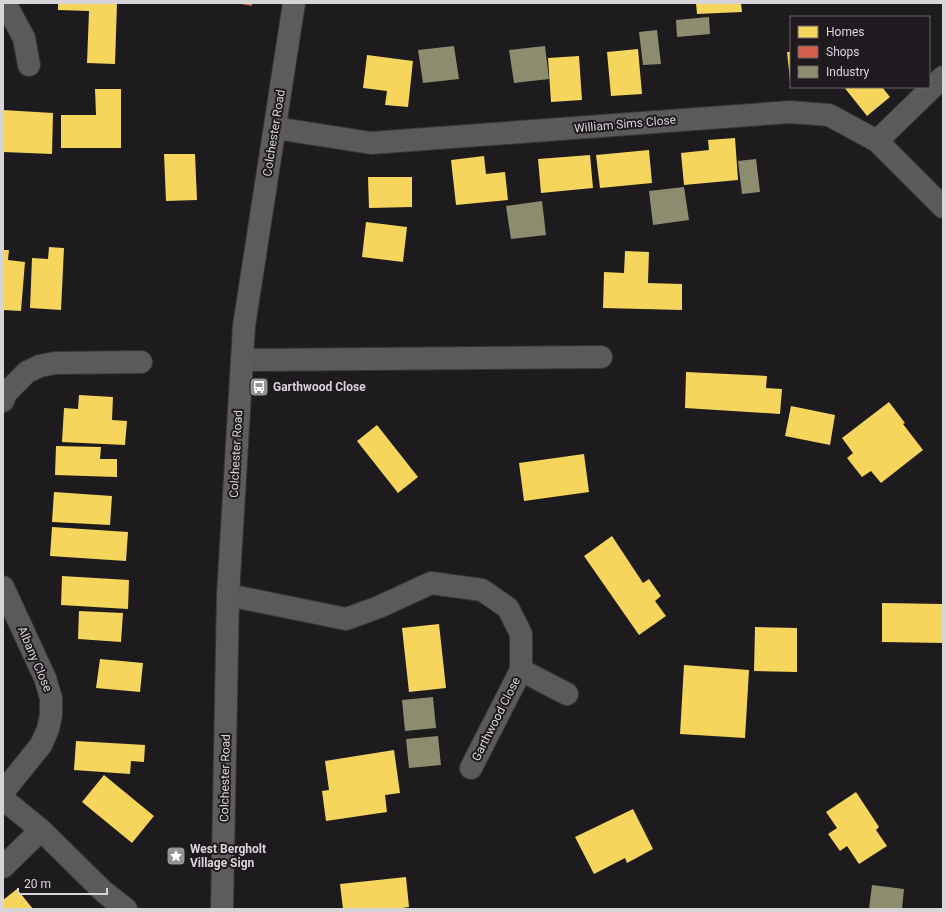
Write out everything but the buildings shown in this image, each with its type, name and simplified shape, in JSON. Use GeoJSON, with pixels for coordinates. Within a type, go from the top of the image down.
{"type":"FeatureCollection","features":[{"type":"Feature","properties":{"kind":"main road","name":"Colchester Road"},"geometry":{"type":"LineString","coordinates":[[222,909],[228,595],[244,326],[294,3]]}},
{"type":"Feature","properties":{"kind":"street"},"geometry":{"type":"LineString","coordinates":[[4,3],[24,38],[29,65]]}},
{"type":"Feature","properties":{"kind":"street"},"geometry":{"type":"LineString","coordinates":[[877,140],[943,77]]}},
{"type":"Feature","properties":{"kind":"street","name":"William Sims Close"},"geometry":{"type":"LineString","coordinates":[[275,128],[372,143],[790,112],[829,115],[877,140],[943,207]]}},
{"type":"Feature","properties":{"kind":"street"},"geometry":{"type":"LineString","coordinates":[[242,360],[601,357]]}},
{"type":"Feature","properties":{"kind":"street"},"geometry":{"type":"LineString","coordinates":[[3,401],[6,392],[27,372],[40,366],[55,364],[141,362]]}},
{"type":"Feature","properties":{"kind":"street","name":"Garthwood Close"},"geometry":{"type":"LineString","coordinates":[[228,595],[346,619],[379,607],[431,583],[482,590],[508,608],[521,634],[521,670],[471,768]]}},
{"type":"Feature","properties":{"kind":"street","name":"Albany Close"},"geometry":{"type":"LineString","coordinates":[[3,587],[45,678],[51,698],[51,715],[48,729],[41,744],[3,792]]}},
{"type":"Feature","properties":{"kind":"street"},"geometry":{"type":"LineString","coordinates":[[521,670],[567,694]]}},
{"type":"Feature","properties":{"kind":"street"},"geometry":{"type":"LineString","coordinates":[[3,798],[40,830],[104,892],[126,909]]}},
{"type":"Feature","properties":{"kind":"street"},"geometry":{"type":"LineString","coordinates":[[3,867],[40,830]]}},
{"type":"Feature","properties":{"kind":"place","name":"Garthwood Close"},"geometry":{"type":"Point","coordinates":[259,387]}},
{"type":"Feature","properties":{"kind":"place","name":"West Bergholt Village Sign"},"geometry":{"type":"Point","coordinates":[176,856]}}]}
